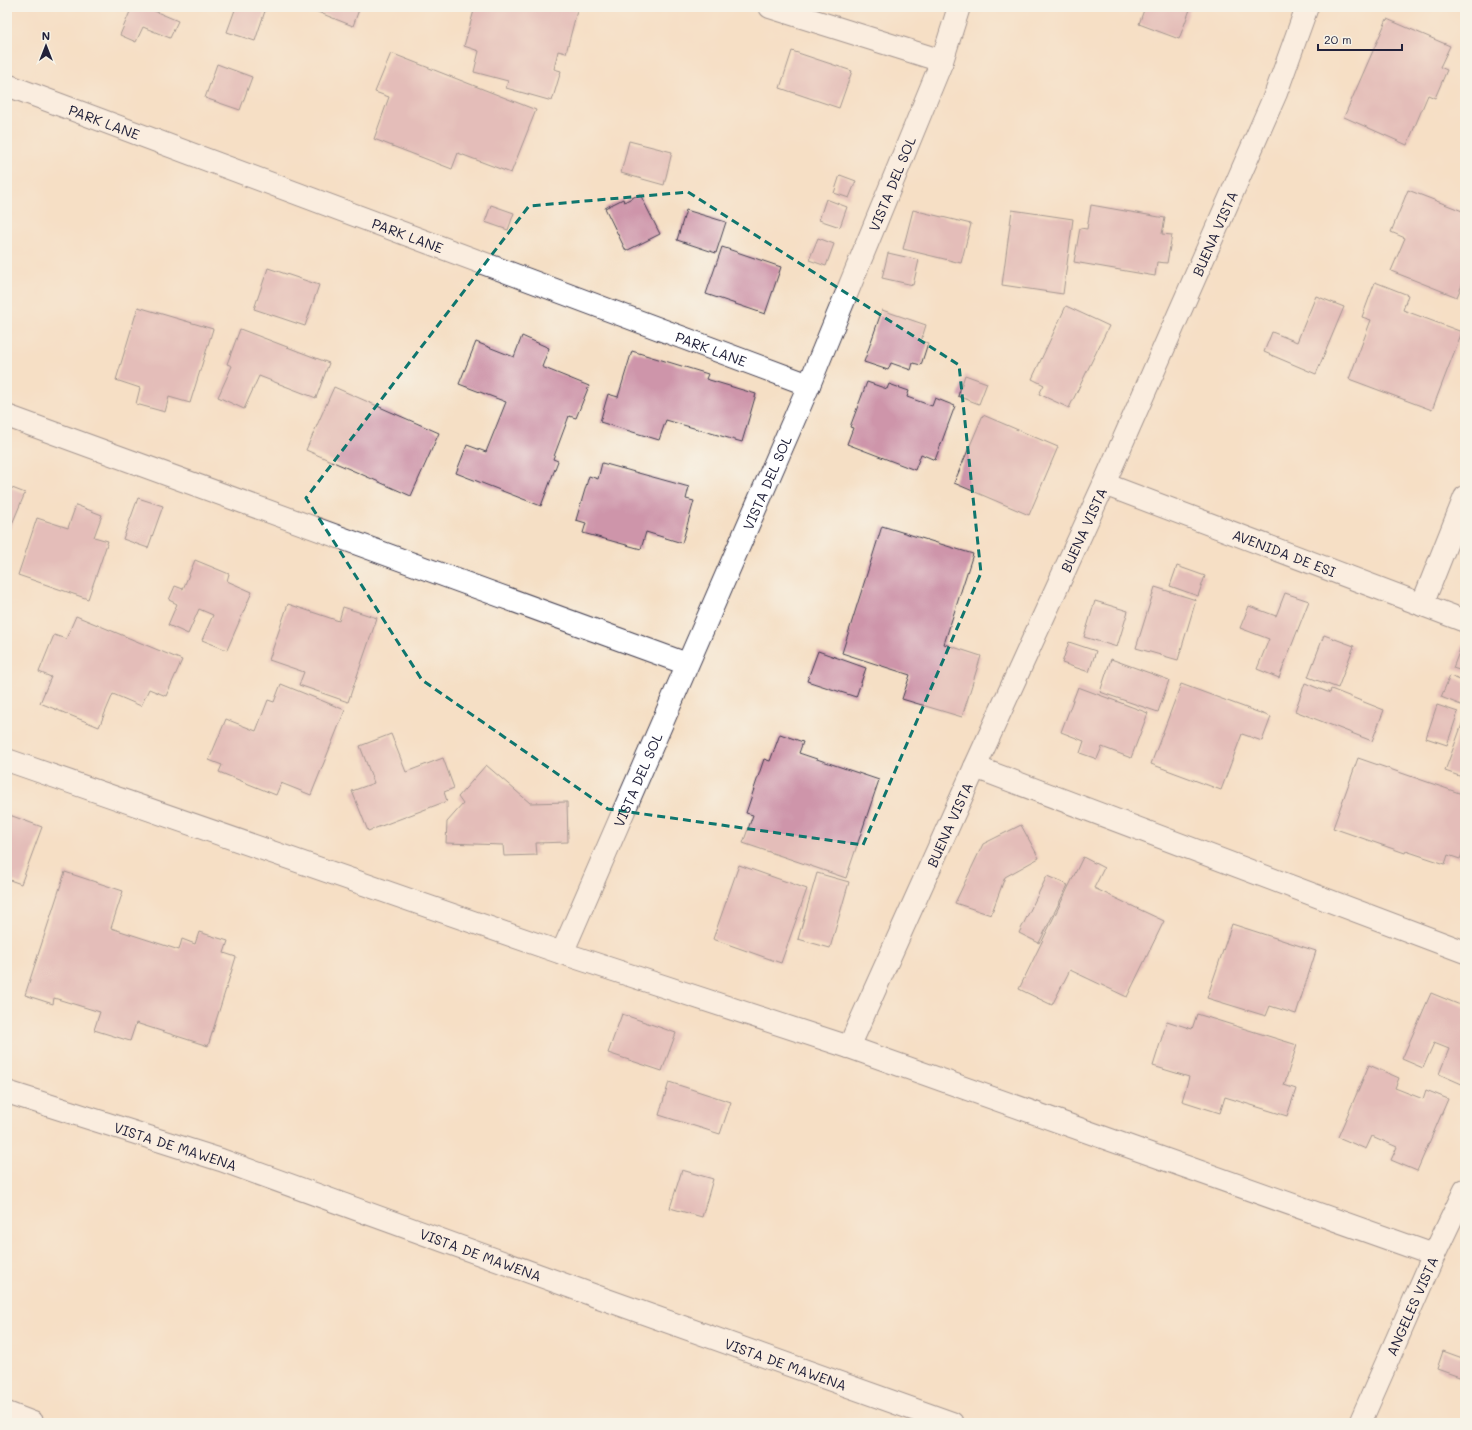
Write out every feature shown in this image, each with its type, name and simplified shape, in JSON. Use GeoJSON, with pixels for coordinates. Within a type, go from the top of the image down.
{"type":"FeatureCollection","features":[{"type":"Feature","properties":{"kind":"street"},"geometry":{"type":"LineString","coordinates":[[770,7],[942,61]]}},
{"type":"Feature","properties":{"kind":"street","name":"VISTA DEL SOL"},"geometry":{"type":"LineString","coordinates":[[562,953],[809,385],[942,61],[959,7]]}},
{"type":"Feature","properties":{"kind":"street","name":"BUENA VISTA"},"geometry":{"type":"LineString","coordinates":[[849,1047],[974,767],[1104,484],[1276,93],[1306,7]]}},
{"type":"Feature","properties":{"kind":"street","name":"PARK LANE"},"geometry":{"type":"LineString","coordinates":[[7,85],[809,385]]}},
{"type":"Feature","properties":{"kind":"street"},"geometry":{"type":"LineString","coordinates":[[7,416],[687,664]]}},
{"type":"Feature","properties":{"kind":"street","name":"AVENIDA DE ESI"},"geometry":{"type":"LineString","coordinates":[[1104,484],[1465,621]]}},
{"type":"Feature","properties":{"kind":"street"},"geometry":{"type":"LineString","coordinates":[[1422,605],[1465,497]]}},
{"type":"Feature","properties":{"kind":"street"},"geometry":{"type":"LineString","coordinates":[[7,760],[562,953],[849,1047],[1434,1255]]}},
{"type":"Feature","properties":{"kind":"street"},"geometry":{"type":"LineString","coordinates":[[974,767],[1465,952]]}},
{"type":"Feature","properties":{"kind":"street","name":"VISTA DE MAWENA"},"geometry":{"type":"LineString","coordinates":[[7,1092],[221,1160],[952,1423]]}},
{"type":"Feature","properties":{"kind":"street","name":"ANGELES VISTA"},"geometry":{"type":"LineString","coordinates":[[1360,1423],[1434,1255],[1465,1190]]}},
{"type":"Feature","properties":{"kind":"highlighted area"},"geometry":{"type":"Polygon","coordinates":[[[688,192],[959,365],[981,573],[863,845],[608,809],[422,680],[306,498],[529,206],[688,192]]]}},
{"type":"Feature","properties":{"kind":"building"},"geometry":{"type":"Polygon","coordinates":[[[132,7],[145,7],[178,21],[170,38],[143,27],[136,42],[120,35],[132,7]]]}},
{"type":"Feature","properties":{"kind":"building"},"geometry":{"type":"Polygon","coordinates":[[[236,7],[252,7],[265,11],[255,41],[227,32],[236,7]]]}},
{"type":"Feature","properties":{"kind":"building"},"geometry":{"type":"Polygon","coordinates":[[[305,7],[360,7],[353,26],[305,7]]]}},
{"type":"Feature","properties":{"kind":"building"},"geometry":{"type":"Polygon","coordinates":[[[475,7],[578,7],[566,53],[558,51],[554,69],[561,71],[552,101],[506,88],[508,81],[474,72],[479,51],[464,46],[475,7]]]}},
{"type":"Feature","properties":{"kind":"building"},"geometry":{"type":"Polygon","coordinates":[[[1145,7],[1191,7],[1179,39],[1139,24],[1145,7]]]}},
{"type":"Feature","properties":{"kind":"building"},"geometry":{"type":"Polygon","coordinates":[[[1387,19],[1450,46],[1440,67],[1447,70],[1435,98],[1428,95],[1407,145],[1344,117],[1387,19]]]}},
{"type":"Feature","properties":{"kind":"building"},"geometry":{"type":"Polygon","coordinates":[[[792,51],[852,71],[839,108],[780,88],[792,51]]]}},
{"type":"Feature","properties":{"kind":"building"},"geometry":{"type":"Polygon","coordinates":[[[391,53],[536,110],[511,173],[458,153],[452,169],[374,139],[389,97],[375,92],[391,53]]]}},
{"type":"Feature","properties":{"kind":"building"},"geometry":{"type":"Polygon","coordinates":[[[217,64],[252,77],[240,110],[205,98],[217,64]]]}},
{"type":"Feature","properties":{"kind":"building"},"geometry":{"type":"Polygon","coordinates":[[[629,141],[672,152],[664,185],[621,173],[629,141]]]}},
{"type":"Feature","properties":{"kind":"building"},"geometry":{"type":"Polygon","coordinates":[[[840,175],[856,181],[849,198],[834,193],[840,175]]]}},
{"type":"Feature","properties":{"kind":"building"},"geometry":{"type":"Polygon","coordinates":[[[1408,190],[1465,212],[1465,278],[1457,297],[1391,271],[1405,238],[1391,232],[1408,190]]]}},
{"type":"Feature","properties":{"kind":"building"},"geometry":{"type":"Polygon","coordinates":[[[640,194],[660,234],[626,251],[605,208],[623,199],[624,202],[640,194]]]}},
{"type":"Feature","properties":{"kind":"building"},"geometry":{"type":"Polygon","coordinates":[[[826,199],[847,207],[840,227],[819,220],[826,199]]]}},
{"type":"Feature","properties":{"kind":"building"},"geometry":{"type":"Polygon","coordinates":[[[491,205],[514,213],[508,230],[485,222],[491,205]]]}},
{"type":"Feature","properties":{"kind":"building"},"geometry":{"type":"Polygon","coordinates":[[[1091,205],[1165,218],[1162,234],[1172,235],[1167,263],[1157,262],[1155,276],[1074,262],[1080,228],[1087,229],[1091,205]]]}},
{"type":"Feature","properties":{"kind":"building"},"geometry":{"type":"Polygon","coordinates":[[[686,210],[726,222],[716,253],[677,240],[686,210]]]}},
{"type":"Feature","properties":{"kind":"building"},"geometry":{"type":"Polygon","coordinates":[[[913,210],[971,224],[961,263],[903,249],[913,210]]]}},
{"type":"Feature","properties":{"kind":"building"},"geometry":{"type":"Polygon","coordinates":[[[1012,210],[1073,219],[1063,294],[1002,285],[1012,210]]]}},
{"type":"Feature","properties":{"kind":"building"},"geometry":{"type":"Polygon","coordinates":[[[818,238],[834,244],[826,266],[809,260],[818,238]]]}},
{"type":"Feature","properties":{"kind":"building"},"geometry":{"type":"Polygon","coordinates":[[[722,247],[781,267],[765,314],[706,294],[722,247]]]}},
{"type":"Feature","properties":{"kind":"building"},"geometry":{"type":"Polygon","coordinates":[[[888,253],[919,260],[913,285],[882,278],[888,253]]]}},
{"type":"Feature","properties":{"kind":"building"},"geometry":{"type":"Polygon","coordinates":[[[268,268],[319,285],[305,326],[254,309],[268,268]]]}},
{"type":"Feature","properties":{"kind":"building"},"geometry":{"type":"Polygon","coordinates":[[[1375,282],[1408,295],[1403,310],[1462,332],[1432,410],[1349,379],[1371,320],[1362,317],[1375,282]]]}},
{"type":"Feature","properties":{"kind":"building"},"geometry":{"type":"Polygon","coordinates":[[[1316,296],[1344,307],[1316,374],[1264,352],[1272,332],[1297,342],[1316,296]]]}},
{"type":"Feature","properties":{"kind":"building"},"geometry":{"type":"Polygon","coordinates":[[[1066,306],[1109,326],[1069,408],[1039,394],[1044,385],[1032,379],[1066,306]]]}},
{"type":"Feature","properties":{"kind":"building"},"geometry":{"type":"Polygon","coordinates":[[[138,307],[213,329],[190,403],[169,397],[165,412],[136,404],[140,388],[116,380],[138,307]]]}},
{"type":"Feature","properties":{"kind":"building"},"geometry":{"type":"Polygon","coordinates":[[[882,310],[926,325],[921,341],[928,343],[921,365],[913,363],[911,370],[891,363],[888,370],[864,362],[882,310]]]}},
{"type":"Feature","properties":{"kind":"building"},"geometry":{"type":"Polygon","coordinates":[[[240,329],[329,363],[316,398],[259,376],[244,409],[218,397],[232,366],[227,364],[240,329]]]}},
{"type":"Feature","properties":{"kind":"building"},"geometry":{"type":"Polygon","coordinates":[[[522,336],[549,348],[542,367],[589,386],[576,418],[569,416],[553,459],[558,461],[541,506],[456,473],[467,445],[486,452],[506,402],[459,384],[476,342],[514,357],[522,336]]]}},
{"type":"Feature","properties":{"kind":"building"},"geometry":{"type":"Polygon","coordinates":[[[632,351],[708,374],[706,379],[756,394],[742,442],[666,420],[659,440],[600,422],[608,394],[618,397],[632,351]]]}},
{"type":"Feature","properties":{"kind":"building"},"geometry":{"type":"Polygon","coordinates":[[[965,375],[987,383],[979,404],[958,396],[965,375]]]}},
{"type":"Feature","properties":{"kind":"building"},"geometry":{"type":"Polygon","coordinates":[[[867,382],[887,389],[889,384],[909,391],[907,397],[932,406],[935,398],[955,406],[935,460],[921,454],[915,470],[847,444],[853,428],[850,427],[867,382]]]}},
{"type":"Feature","properties":{"kind":"building"},"geometry":{"type":"Polygon","coordinates":[[[334,387],[439,433],[411,496],[306,450],[334,387]]]}},
{"type":"Feature","properties":{"kind":"building"},"geometry":{"type":"Polygon","coordinates":[[[983,415],[1058,447],[1029,515],[954,483],[983,415]]]}},
{"type":"Feature","properties":{"kind":"building"},"geometry":{"type":"Polygon","coordinates":[[[602,463],[689,487],[686,499],[694,501],[682,543],[646,532],[641,549],[583,533],[586,523],[576,520],[589,476],[598,479],[602,463]]]}},
{"type":"Feature","properties":{"kind":"building"},"geometry":{"type":"Polygon","coordinates":[[[7,486],[25,493],[7,536],[7,486]]]}},
{"type":"Feature","properties":{"kind":"building"},"geometry":{"type":"Polygon","coordinates":[[[138,498],[163,506],[148,548],[123,539],[138,498]]]}},
{"type":"Feature","properties":{"kind":"building"},"geometry":{"type":"Polygon","coordinates":[[[76,505],[102,515],[94,537],[108,541],[88,599],[18,575],[37,518],[68,528],[76,505]]]}},
{"type":"Feature","properties":{"kind":"building"},"geometry":{"type":"Polygon","coordinates":[[[882,526],[973,554],[944,644],[981,656],[962,717],[902,699],[910,675],[842,653],[882,526]]]}},
{"type":"Feature","properties":{"kind":"building"},"geometry":{"type":"Polygon","coordinates":[[[195,560],[229,574],[227,581],[252,592],[227,650],[202,640],[213,615],[199,609],[188,634],[168,625],[177,604],[169,600],[175,586],[183,589],[195,560]]]}},
{"type":"Feature","properties":{"kind":"building"},"geometry":{"type":"Polygon","coordinates":[[[1177,566],[1205,576],[1198,596],[1170,586],[1177,566]]]}},
{"type":"Feature","properties":{"kind":"building"},"geometry":{"type":"Polygon","coordinates":[[[1155,587],[1196,600],[1178,660],[1136,648],[1155,587]]]}},
{"type":"Feature","properties":{"kind":"building"},"geometry":{"type":"Polygon","coordinates":[[[1285,593],[1309,601],[1279,678],[1257,669],[1269,639],[1240,628],[1249,606],[1276,616],[1285,593]]]}},
{"type":"Feature","properties":{"kind":"building"},"geometry":{"type":"Polygon","coordinates":[[[1095,601],[1128,611],[1117,647],[1084,637],[1095,601]]]}},
{"type":"Feature","properties":{"kind":"building"},"geometry":{"type":"Polygon","coordinates":[[[288,604],[339,621],[343,607],[377,618],[348,702],[299,685],[304,672],[269,660],[288,604]]]}},
{"type":"Feature","properties":{"kind":"building"},"geometry":{"type":"Polygon","coordinates":[[[76,616],[182,660],[166,696],[149,689],[141,706],[113,694],[99,727],[40,703],[51,677],[39,672],[54,635],[66,639],[76,616]]]}},
{"type":"Feature","properties":{"kind":"building"},"geometry":{"type":"Polygon","coordinates":[[[1324,635],[1354,646],[1338,688],[1308,677],[1324,635]]]}},
{"type":"Feature","properties":{"kind":"building"},"geometry":{"type":"Polygon","coordinates":[[[1069,642],[1096,651],[1089,672],[1062,663],[1069,642]]]}},
{"type":"Feature","properties":{"kind":"building"},"geometry":{"type":"Polygon","coordinates":[[[1462,644],[1465,646],[1465,672],[1453,668],[1462,644]]]}},
{"type":"Feature","properties":{"kind":"building"},"geometry":{"type":"Polygon","coordinates":[[[818,651],[866,668],[856,697],[807,681],[818,651]]]}},
{"type":"Feature","properties":{"kind":"building"},"geometry":{"type":"Polygon","coordinates":[[[1111,659],[1169,680],[1158,712],[1100,692],[1111,659]]]}},
{"type":"Feature","properties":{"kind":"building"},"geometry":{"type":"Polygon","coordinates":[[[1450,676],[1465,682],[1465,694],[1461,705],[1441,697],[1450,676]]]}},
{"type":"Feature","properties":{"kind":"building"},"geometry":{"type":"Polygon","coordinates":[[[1305,683],[1330,693],[1331,689],[1384,710],[1372,741],[1295,711],[1305,683]]]}},
{"type":"Feature","properties":{"kind":"building"},"geometry":{"type":"Polygon","coordinates":[[[281,684],[345,710],[311,795],[281,783],[276,795],[219,772],[222,765],[209,760],[226,719],[256,731],[268,700],[274,702],[281,684]]]}},
{"type":"Feature","properties":{"kind":"building"},"geometry":{"type":"Polygon","coordinates":[[[1181,684],[1271,717],[1262,741],[1242,734],[1221,790],[1151,764],[1181,684]]]}},
{"type":"Feature","properties":{"kind":"building"},"geometry":{"type":"Polygon","coordinates":[[[1078,687],[1148,713],[1131,758],[1102,747],[1097,759],[1080,753],[1084,741],[1061,732],[1078,687]]]}},
{"type":"Feature","properties":{"kind":"building"},"geometry":{"type":"Polygon","coordinates":[[[1437,705],[1458,712],[1447,745],[1426,738],[1437,705]]]}},
{"type":"Feature","properties":{"kind":"building"},"geometry":{"type":"Polygon","coordinates":[[[1465,716],[1465,778],[1445,771],[1465,716]]]}},
{"type":"Feature","properties":{"kind":"building"},"geometry":{"type":"Polygon","coordinates":[[[391,734],[406,772],[443,758],[454,788],[444,792],[447,801],[368,831],[352,791],[374,783],[360,746],[391,734]]]}},
{"type":"Feature","properties":{"kind":"building"},"geometry":{"type":"Polygon","coordinates":[[[780,734],[803,742],[799,753],[879,780],[846,878],[743,843],[753,815],[746,813],[764,759],[770,761],[780,734]]]}},
{"type":"Feature","properties":{"kind":"building"},"geometry":{"type":"Polygon","coordinates":[[[1358,758],[1465,795],[1465,846],[1460,859],[1448,855],[1445,864],[1406,851],[1405,853],[1333,828],[1358,758]]]}},
{"type":"Feature","properties":{"kind":"building"},"geometry":{"type":"Polygon","coordinates":[[[486,765],[530,803],[567,802],[568,842],[536,843],[537,855],[504,856],[503,845],[446,843],[447,822],[463,804],[458,797],[486,765]]]}},
{"type":"Feature","properties":{"kind":"building"},"geometry":{"type":"Polygon","coordinates":[[[7,814],[42,827],[21,884],[7,879],[7,814]]]}},
{"type":"Feature","properties":{"kind":"building"},"geometry":{"type":"Polygon","coordinates":[[[1021,825],[1039,858],[1005,877],[991,915],[955,903],[983,844],[1021,825]]]}},
{"type":"Feature","properties":{"kind":"building"},"geometry":{"type":"Polygon","coordinates":[[[1083,857],[1104,868],[1094,888],[1164,921],[1127,997],[1070,970],[1052,1005],[1019,989],[1083,857]]]}},
{"type":"Feature","properties":{"kind":"building"},"geometry":{"type":"Polygon","coordinates":[[[739,865],[807,889],[781,963],[713,939],[739,865]]]}},
{"type":"Feature","properties":{"kind":"building"},"geometry":{"type":"Polygon","coordinates":[[[65,872],[123,891],[111,928],[179,950],[182,939],[195,944],[199,932],[228,941],[224,953],[236,957],[208,1046],[136,1023],[130,1041],[94,1030],[100,1012],[54,998],[53,1004],[25,995],[65,872]]]}},
{"type":"Feature","properties":{"kind":"building"},"geometry":{"type":"Polygon","coordinates":[[[817,873],[849,882],[830,948],[798,939],[817,873]]]}},
{"type":"Feature","properties":{"kind":"building"},"geometry":{"type":"Polygon","coordinates":[[[1047,876],[1068,885],[1039,943],[1019,933],[1047,876]]]}},
{"type":"Feature","properties":{"kind":"building"},"geometry":{"type":"Polygon","coordinates":[[[1232,924],[1316,951],[1296,1014],[1270,1006],[1266,1016],[1207,998],[1232,924]]]}},
{"type":"Feature","properties":{"kind":"building"},"geometry":{"type":"Polygon","coordinates":[[[1431,993],[1465,1007],[1464,1085],[1439,1074],[1449,1049],[1434,1043],[1423,1068],[1402,1059],[1431,993]]]}},
{"type":"Feature","properties":{"kind":"building"},"geometry":{"type":"Polygon","coordinates":[[[622,1014],[676,1033],[662,1071],[608,1053],[622,1014]]]}},
{"type":"Feature","properties":{"kind":"building"},"geometry":{"type":"Polygon","coordinates":[[[1197,1014],[1297,1045],[1284,1085],[1296,1089],[1287,1116],[1225,1097],[1220,1113],[1182,1101],[1189,1077],[1153,1066],[1167,1021],[1192,1029],[1197,1014]]]}},
{"type":"Feature","properties":{"kind":"building"},"geometry":{"type":"Polygon","coordinates":[[[1369,1065],[1399,1078],[1395,1088],[1423,1099],[1426,1090],[1448,1099],[1417,1171],[1391,1160],[1397,1147],[1372,1136],[1366,1149],[1338,1137],[1369,1065]]]}},
{"type":"Feature","properties":{"kind":"building"},"geometry":{"type":"Polygon","coordinates":[[[669,1082],[731,1102],[720,1134],[659,1115],[669,1082]]]}},
{"type":"Feature","properties":{"kind":"building"},"geometry":{"type":"Polygon","coordinates":[[[682,1170],[713,1179],[702,1217],[670,1208],[682,1170]]]}},
{"type":"Feature","properties":{"kind":"building"},"geometry":{"type":"Polygon","coordinates":[[[1443,1351],[1465,1359],[1465,1379],[1437,1369],[1443,1351]]]}}]}
